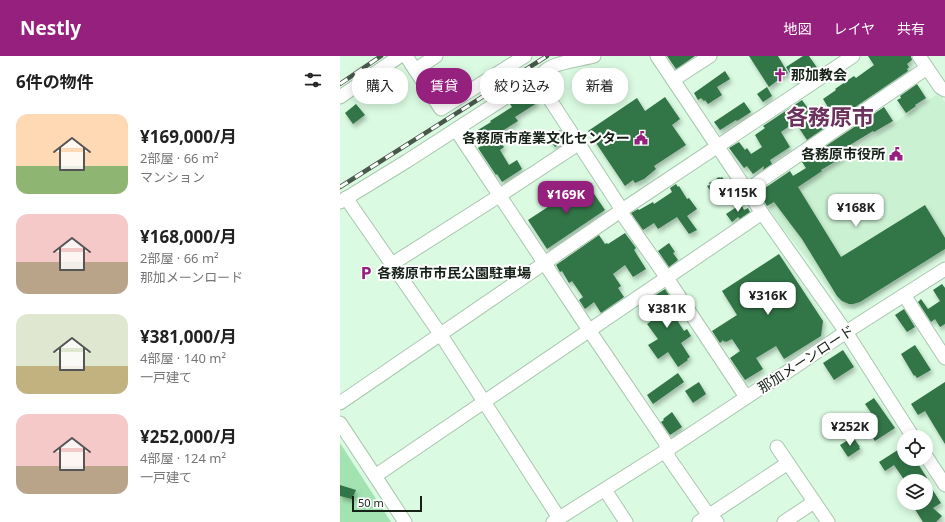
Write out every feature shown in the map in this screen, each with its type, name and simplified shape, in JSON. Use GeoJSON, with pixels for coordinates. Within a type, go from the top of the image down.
{"type":"FeatureCollection","features":[{"type":"Feature","properties":{"kind":"street"},"geometry":{"type":"LineString","coordinates":[[340,97],[400,56]]}},
{"type":"Feature","properties":{"kind":"street"},"geometry":{"type":"LineString","coordinates":[[406,56],[441,109],[525,56]]}},
{"type":"Feature","properties":{"kind":"street"},"geometry":{"type":"LineString","coordinates":[[415,70],[436,56]]}},
{"type":"Feature","properties":{"kind":"street"},"geometry":{"type":"LineString","coordinates":[[551,68],[558,64],[594,56]]}},
{"type":"Feature","properties":{"kind":"street"},"geometry":{"type":"LineString","coordinates":[[657,56],[746,190],[846,332],[909,430]]}},
{"type":"Feature","properties":{"kind":"street"},"geometry":{"type":"LineString","coordinates":[[673,80],[710,56]]}},
{"type":"Feature","properties":{"kind":"street"},"geometry":{"type":"LineString","coordinates":[[340,403],[621,210],[853,56]]}},
{"type":"Feature","properties":{"kind":"street"},"geometry":{"type":"LineString","coordinates":[[919,56],[940,87],[945,90]]}},
{"type":"Feature","properties":{"kind":"street"},"geometry":{"type":"LineString","coordinates":[[746,190],[927,68]]}},
{"type":"Feature","properties":{"kind":"street"},"geometry":{"type":"LineString","coordinates":[[496,104],[343,200],[392,264],[441,335],[556,520]]}},
{"type":"Feature","properties":{"kind":"street"},"geometry":{"type":"LineString","coordinates":[[553,104],[621,210],[746,397]]}},
{"type":"Feature","properties":{"kind":"street"},"geometry":{"type":"LineString","coordinates":[[456,130],[544,264],[665,442],[669,458],[705,510],[713,518]]}},
{"type":"Feature","properties":{"kind":"street"},"geometry":{"type":"LineString","coordinates":[[392,264],[578,144]]}},
{"type":"Feature","properties":{"kind":"street"},"geometry":{"type":"LineString","coordinates":[[375,476],[762,213]]}},
{"type":"Feature","properties":{"kind":"street","name":"那加メーンロード"},"geometry":{"type":"LineString","coordinates":[[556,520],[667,450],[945,268]]}},
{"type":"Feature","properties":{"kind":"street"},"geometry":{"type":"LineString","coordinates":[[904,295],[945,358]]}},
{"type":"Feature","properties":{"kind":"street"},"geometry":{"type":"LineString","coordinates":[[340,423],[405,522]]}},
{"type":"Feature","properties":{"kind":"street"},"geometry":{"type":"LineString","coordinates":[[777,447],[828,522]]}},
{"type":"Feature","properties":{"kind":"street"},"geometry":{"type":"LineString","coordinates":[[699,522],[713,518],[788,462]]}},
{"type":"Feature","properties":{"kind":"street"},"geometry":{"type":"LineString","coordinates":[[933,466],[945,485]]}},
{"type":"Feature","properties":{"kind":"street"},"geometry":{"type":"LineString","coordinates":[[605,490],[626,522]]}},
{"type":"Feature","properties":{"kind":"street"},"geometry":{"type":"LineString","coordinates":[[784,522],[814,502]]}},
{"type":"Feature","properties":{"kind":"shaded area","name":"各務原市役所"},"geometry":{"type":"Polygon","coordinates":[[[939,93],[945,102],[945,253],[855,309],[843,309],[768,207],[939,93]]]}},
{"type":"Feature","properties":{"kind":"green space"},"geometry":{"type":"Polygon","coordinates":[[[340,443],[391,522],[340,522],[340,443]]]}},
{"type":"Feature","properties":{"kind":"building"},"geometry":{"type":"Polygon","coordinates":[[[667,56],[695,56],[676,69],[667,56]]]}},
{"type":"Feature","properties":{"kind":"building"},"geometry":{"type":"Polygon","coordinates":[[[749,56],[778,56],[788,73],[777,79],[778,80],[769,87],[749,56]]]}},
{"type":"Feature","properties":{"kind":"building"},"geometry":{"type":"Polygon","coordinates":[[[803,56],[809,56],[818,69],[801,80],[800,78],[795,81],[786,67],[803,56]]]}},
{"type":"Feature","properties":{"kind":"building"},"geometry":{"type":"Polygon","coordinates":[[[868,56],[911,56],[912,60],[907,64],[909,67],[907,69],[908,71],[836,120],[823,99],[854,76],[856,78],[874,65],[868,56]]]}},
{"type":"Feature","properties":{"kind":"building"},"geometry":{"type":"Polygon","coordinates":[[[725,71],[730,79],[717,87],[722,95],[708,104],[701,98],[698,100],[694,93],[725,71]]]}},
{"type":"Feature","properties":{"kind":"building"},"geometry":{"type":"Polygon","coordinates":[[[917,84],[926,98],[906,113],[897,100],[901,98],[900,96],[917,84]]]}},
{"type":"Feature","properties":{"kind":"building"},"geometry":{"type":"Polygon","coordinates":[[[767,87],[772,96],[763,102],[757,94],[767,87]]]}},
{"type":"Feature","properties":{"kind":"building"},"geometry":{"type":"Polygon","coordinates":[[[665,97],[680,119],[672,125],[686,145],[654,166],[656,169],[644,179],[635,183],[633,180],[625,186],[588,131],[637,98],[645,111],[665,97]]]}},
{"type":"Feature","properties":{"kind":"building"},"geometry":{"type":"Polygon","coordinates":[[[802,100],[823,129],[807,140],[795,122],[781,132],[790,147],[770,160],[772,164],[763,170],[764,166],[753,174],[747,166],[744,168],[729,148],[739,142],[745,150],[747,148],[751,154],[762,147],[755,135],[765,128],[763,126],[802,100]]]}},
{"type":"Feature","properties":{"kind":"building"},"geometry":{"type":"Polygon","coordinates":[[[744,102],[751,112],[720,130],[714,122],[744,102]]]}},
{"type":"Feature","properties":{"kind":"building"},"geometry":{"type":"Polygon","coordinates":[[[356,104],[365,115],[353,124],[345,113],[356,104]]]}},
{"type":"Feature","properties":{"kind":"building"},"geometry":{"type":"Polygon","coordinates":[[[510,104],[535,104],[515,117],[518,121],[496,135],[504,147],[500,150],[509,165],[517,160],[522,169],[502,182],[478,148],[486,143],[478,130],[512,107],[510,104]]]}},
{"type":"Feature","properties":{"kind":"building"},"geometry":{"type":"Polygon","coordinates":[[[884,107],[893,121],[840,151],[843,157],[821,170],[822,171],[798,187],[841,257],[925,205],[945,238],[945,249],[860,302],[849,304],[842,301],[837,296],[802,239],[774,202],[767,206],[759,192],[790,171],[793,176],[806,168],[802,162],[884,107]]]}},
{"type":"Feature","properties":{"kind":"building"},"geometry":{"type":"Polygon","coordinates":[[[560,130],[566,138],[555,147],[548,137],[560,130]]]}},
{"type":"Feature","properties":{"kind":"building"},"geometry":{"type":"Polygon","coordinates":[[[719,177],[722,177],[731,189],[716,199],[707,186],[719,177]]]}},
{"type":"Feature","properties":{"kind":"building"},"geometry":{"type":"Polygon","coordinates":[[[586,182],[605,210],[547,249],[528,220],[586,182]]]}},
{"type":"Feature","properties":{"kind":"building"},"geometry":{"type":"Polygon","coordinates":[[[676,184],[678,187],[679,186],[687,199],[689,198],[697,209],[687,216],[697,230],[689,234],[677,217],[658,229],[654,223],[643,230],[631,213],[653,202],[654,204],[672,192],[670,188],[676,184]]]}},
{"type":"Feature","properties":{"kind":"building"},"geometry":{"type":"Polygon","coordinates":[[[741,204],[744,210],[748,208],[750,212],[740,219],[738,217],[732,222],[726,214],[741,204]]]}},
{"type":"Feature","properties":{"kind":"building"},"geometry":{"type":"Polygon","coordinates":[[[625,233],[636,248],[634,250],[646,269],[633,277],[625,265],[613,274],[621,286],[618,288],[624,297],[601,313],[594,302],[585,309],[579,300],[583,297],[572,281],[569,283],[562,271],[560,272],[556,265],[599,235],[605,244],[608,244],[625,233]]]}},
{"type":"Feature","properties":{"kind":"building"},"geometry":{"type":"Polygon","coordinates":[[[669,243],[678,260],[669,267],[658,251],[669,243]]]}},
{"type":"Feature","properties":{"kind":"building"},"geometry":{"type":"Polygon","coordinates":[[[779,254],[823,321],[821,336],[784,359],[776,346],[756,358],[763,369],[745,380],[730,358],[740,351],[732,339],[726,342],[723,340],[720,343],[712,331],[737,315],[722,291],[779,254]]]}},
{"type":"Feature","properties":{"kind":"building"},"geometry":{"type":"Polygon","coordinates":[[[942,284],[945,288],[945,324],[940,327],[935,319],[931,322],[918,302],[921,299],[928,309],[940,301],[933,290],[942,284]]]}},
{"type":"Feature","properties":{"kind":"building"},"geometry":{"type":"Polygon","coordinates":[[[665,289],[675,305],[673,306],[678,315],[675,317],[684,331],[687,329],[691,336],[681,343],[690,357],[678,367],[668,352],[658,359],[648,345],[658,339],[647,324],[657,317],[646,301],[665,289]]]}},
{"type":"Feature","properties":{"kind":"building"},"geometry":{"type":"Polygon","coordinates":[[[904,309],[915,327],[907,332],[895,315],[904,309]]]}},
{"type":"Feature","properties":{"kind":"building"},"geometry":{"type":"Polygon","coordinates":[[[915,345],[931,370],[917,378],[915,375],[914,376],[901,354],[915,345]]]}},
{"type":"Feature","properties":{"kind":"building"},"geometry":{"type":"Polygon","coordinates":[[[843,350],[854,367],[834,380],[823,363],[843,350]]]}},
{"type":"Feature","properties":{"kind":"building"},"geometry":{"type":"Polygon","coordinates":[[[678,373],[684,382],[653,404],[647,395],[678,373]]]}},
{"type":"Feature","properties":{"kind":"building"},"geometry":{"type":"Polygon","coordinates":[[[699,382],[706,394],[693,403],[685,391],[699,382]]]}},
{"type":"Feature","properties":{"kind":"building"},"geometry":{"type":"Polygon","coordinates":[[[945,382],[945,444],[925,411],[918,415],[911,404],[945,382]]]}},
{"type":"Feature","properties":{"kind":"building"},"geometry":{"type":"Polygon","coordinates":[[[874,398],[895,428],[875,441],[870,434],[873,432],[868,425],[876,420],[865,404],[874,398]]]}},
{"type":"Feature","properties":{"kind":"building"},"geometry":{"type":"Polygon","coordinates":[[[672,412],[682,427],[670,435],[661,422],[672,412]]]}},
{"type":"Feature","properties":{"kind":"building"},"geometry":{"type":"Polygon","coordinates":[[[853,437],[860,449],[848,457],[840,445],[853,437]]]}},
{"type":"Feature","properties":{"kind":"building"},"geometry":{"type":"Polygon","coordinates":[[[897,450],[897,466],[919,466],[924,474],[900,474],[894,465],[885,471],[879,462],[897,450]]]}},
{"type":"Feature","properties":{"kind":"building"},"geometry":{"type":"Polygon","coordinates":[[[340,485],[356,490],[352,499],[340,496],[340,485]]]}},
{"type":"Feature","properties":{"kind":"building"},"geometry":{"type":"Polygon","coordinates":[[[933,491],[941,503],[933,508],[933,491]]]}},
{"type":"Feature","properties":{"kind":"building"},"geometry":{"type":"Polygon","coordinates":[[[933,508],[942,516],[936,522],[923,522],[915,510],[933,510],[933,508]]]}},
{"type":"Feature","properties":{"kind":"railway"},"geometry":{"type":"LineString","coordinates":[[340,84],[381,56]]}},
{"type":"Feature","properties":{"kind":"railway"},"geometry":{"type":"LineString","coordinates":[[340,187],[547,56]]}},
{"type":"Feature","properties":{"kind":"place","name":"那加教会"},"geometry":{"type":"Point","coordinates":[780,75]}},
{"type":"Feature","properties":{"kind":"place","name":"各務原市産業文化センター"},"geometry":{"type":"Point","coordinates":[641,138]}},
{"type":"Feature","properties":{"kind":"place","name":"各務原市役所"},"geometry":{"type":"Point","coordinates":[896,154]}},
{"type":"Feature","properties":{"kind":"place","name":"各務原市市民公園駐車場"},"geometry":{"type":"Point","coordinates":[366,273]}},
{"type":"Feature","properties":{"kind":"district","name":"各務原市"},"geometry":{"type":"Point","coordinates":[830,117]}}]}
